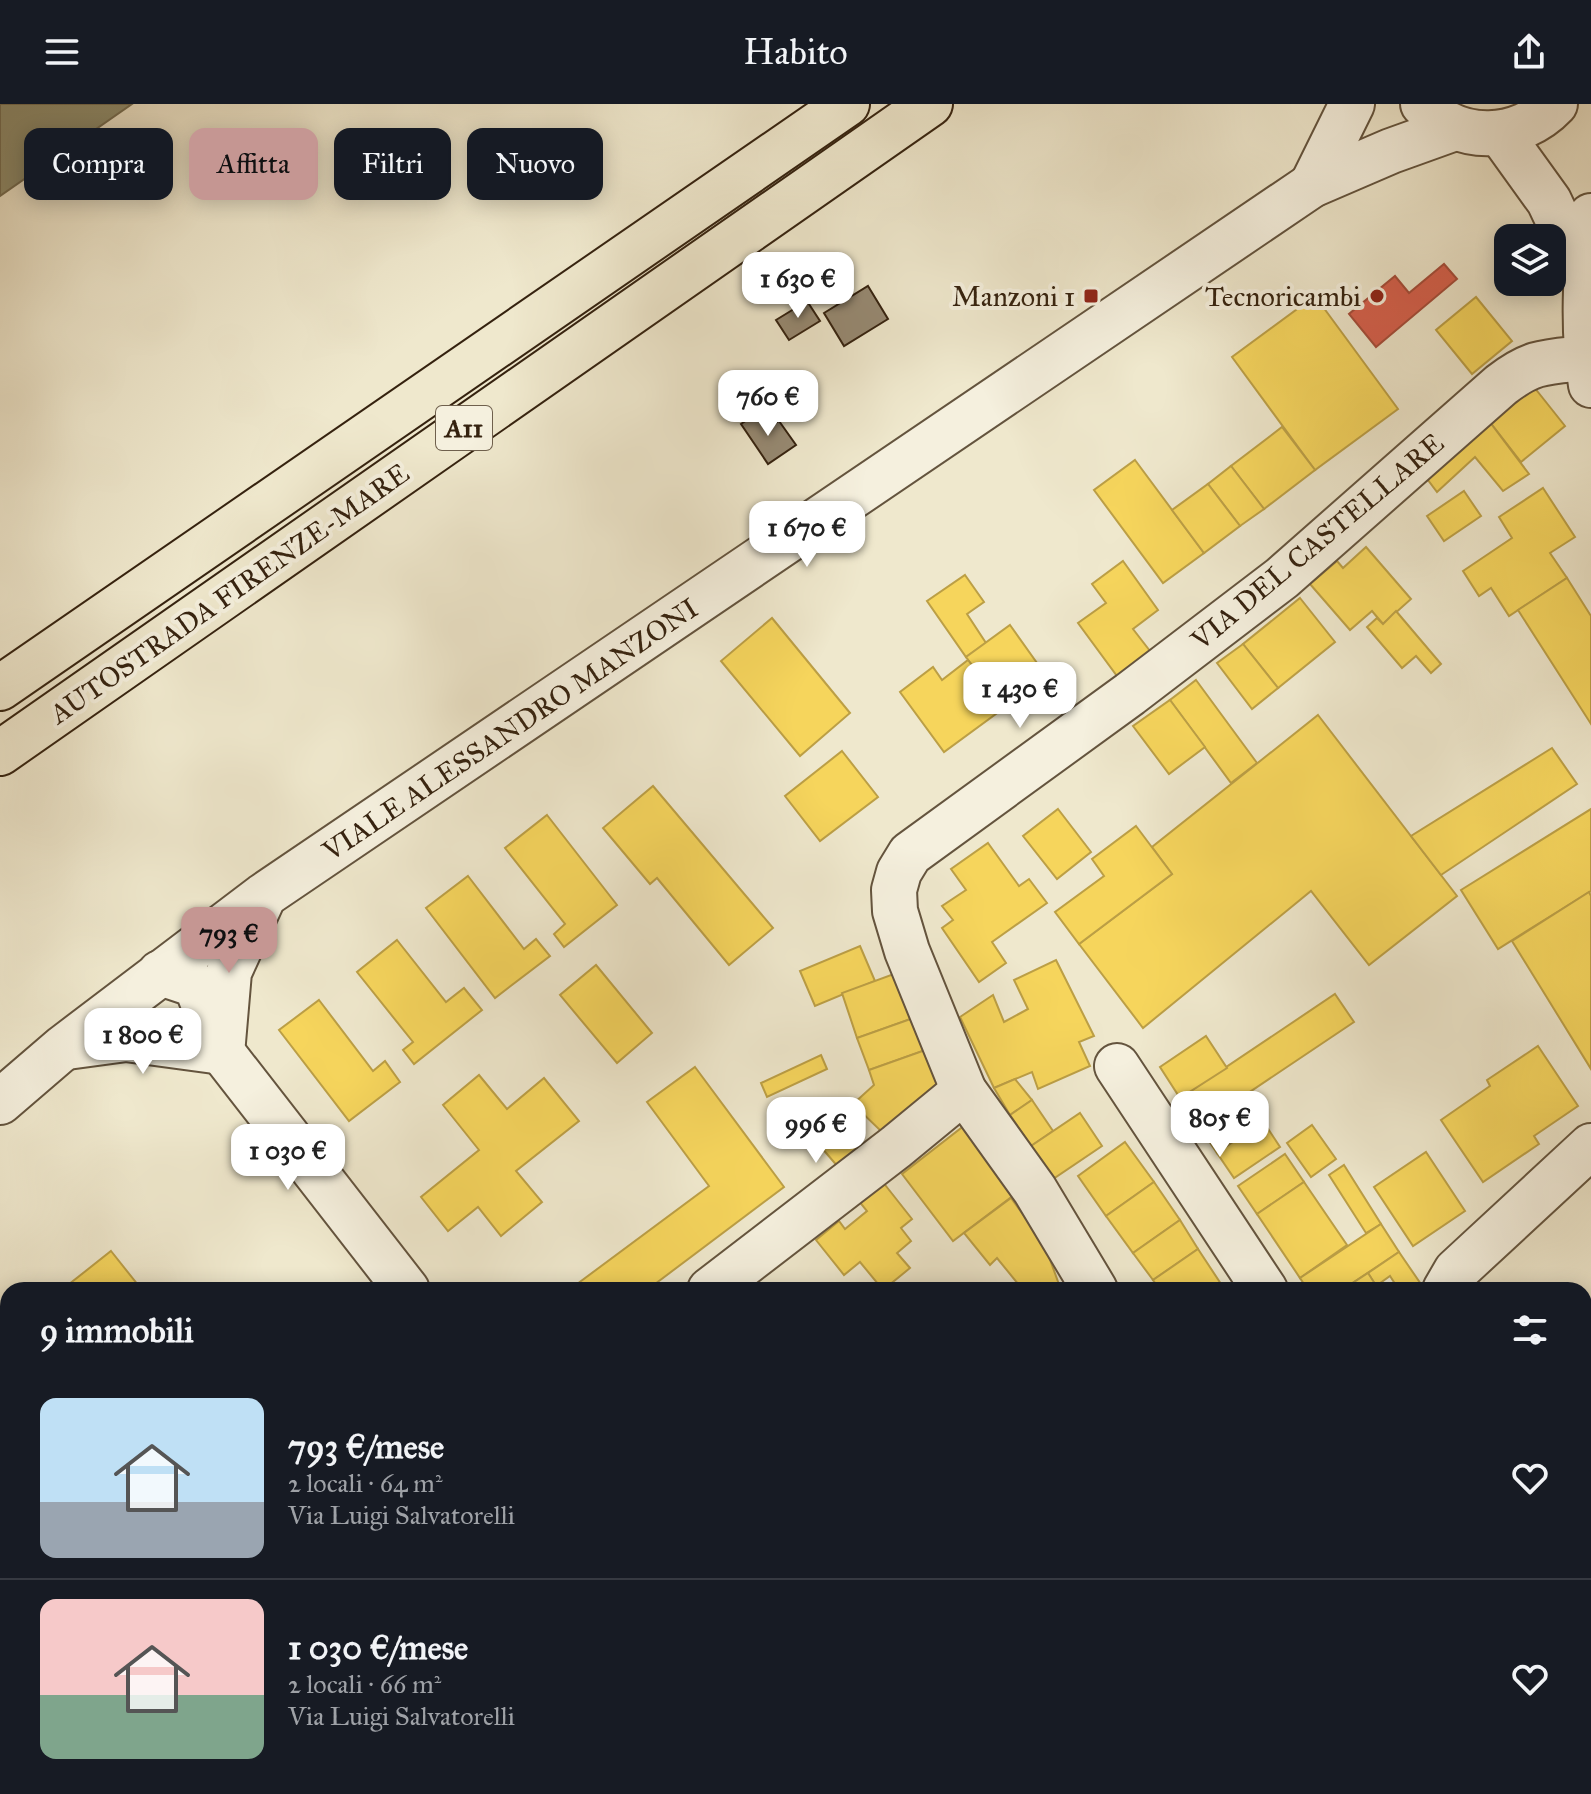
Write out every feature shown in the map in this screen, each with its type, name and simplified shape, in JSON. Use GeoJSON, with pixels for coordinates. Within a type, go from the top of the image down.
{"type":"FeatureCollection","features":[{"type":"Feature","properties":{"kind":"highway","name":"AUTOSTRADA FIRENZE-MARE"},"geometry":{"type":"LineString","coordinates":[[0,688],[847,104]]}},
{"type":"Feature","properties":{"kind":"highway","name":"AUTOSTRADA FIRENZE-MARE"},"geometry":{"type":"LineString","coordinates":[[0,753],[930,104]]}},
{"type":"Feature","properties":{"kind":"street"},"geometry":{"type":"LineString","coordinates":[[1312,185],[1352,104]]}},
{"type":"Feature","properties":{"kind":"street"},"geometry":{"type":"LineString","coordinates":[[1439,116],[1477,135],[1500,133],[1524,127],[1546,114],[1555,104]]}},
{"type":"Feature","properties":{"kind":"street","name":"VIALE ALESSANDRO MANZONI"},"geometry":{"type":"LineString","coordinates":[[0,1102],[64,1047],[263,896],[1312,185],[1391,151],[1439,116]]}},
{"type":"Feature","properties":{"kind":"street"},"geometry":{"type":"LineString","coordinates":[[1500,133],[1549,201],[1588,334]]}},
{"type":"Feature","properties":{"kind":"street"},"geometry":{"type":"LineString","coordinates":[[1588,334],[1591,216]]}},
{"type":"Feature","properties":{"kind":"street","name":"VIA DEL CASTELLARE"},"geometry":{"type":"LineString","coordinates":[[1090,1282],[1035,1190],[964,1091],[907,951],[895,911],[894,890],[899,872],[910,854],[1130,694],[1282,578],[1501,385],[1522,369],[1543,362],[1588,334]]}},
{"type":"Feature","properties":{"kind":"street"},"geometry":{"type":"LineString","coordinates":[[222,1052],[229,972],[263,896]]}},
{"type":"Feature","properties":{"kind":"street"},"geometry":{"type":"LineString","coordinates":[[160,973],[196,985],[222,1052],[401,1282]]}},
{"type":"Feature","properties":{"kind":"street"},"geometry":{"type":"LineString","coordinates":[[64,1047],[126,1039],[222,1052]]}},
{"type":"Feature","properties":{"kind":"street"},"geometry":{"type":"LineString","coordinates":[[1117,1066],[1260,1282]]}},
{"type":"Feature","properties":{"kind":"street"},"geometry":{"type":"LineString","coordinates":[[720,1282],[964,1091]]}},
{"type":"Feature","properties":{"kind":"street"},"geometry":{"type":"LineString","coordinates":[[1450,1282],[1456,1271],[1591,1146]]}},
{"type":"Feature","properties":{"kind":"building: Abitazioni"},"geometry":{"type":"Polygon","coordinates":[[[1315,296],[1398,409],[1315,470],[1232,357],[1315,296]]]}},
{"type":"Feature","properties":{"kind":"building: Abitazioni"},"geometry":{"type":"Polygon","coordinates":[[[1476,297],[1512,341],[1472,374],[1436,330],[1476,297]]]}},
{"type":"Feature","properties":{"kind":"building: Abitazioni"},"geometry":{"type":"Polygon","coordinates":[[[1530,382],[1565,426],[1521,462],[1486,417],[1530,382]]]}},
{"type":"Feature","properties":{"kind":"building: Abitazioni"},"geometry":{"type":"Polygon","coordinates":[[[1486,417],[1529,474],[1503,491],[1475,457],[1437,492],[1425,476],[1486,417]]]}},
{"type":"Feature","properties":{"kind":"building: Abitazioni"},"geometry":{"type":"Polygon","coordinates":[[[1282,427],[1315,470],[1264,509],[1231,466],[1282,427]]]}},
{"type":"Feature","properties":{"kind":"building: Abitazioni"},"geometry":{"type":"Polygon","coordinates":[[[1135,460],[1204,553],[1163,583],[1094,490],[1135,460]]]}},
{"type":"Feature","properties":{"kind":"building: Abitazioni"},"geometry":{"type":"Polygon","coordinates":[[[1231,466],[1264,509],[1240,526],[1208,484],[1231,466]]]}},
{"type":"Feature","properties":{"kind":"building: Abitazioni"},"geometry":{"type":"Polygon","coordinates":[[[1208,484],[1240,526],[1204,553],[1172,510],[1208,484]]]}},
{"type":"Feature","properties":{"kind":"building: Abitazioni"},"geometry":{"type":"Polygon","coordinates":[[[1543,488],[1575,537],[1550,553],[1567,578],[1509,616],[1491,588],[1479,596],[1463,571],[1512,538],[1499,517],[1543,488]]]}},
{"type":"Feature","properties":{"kind":"building: Abitazioni"},"geometry":{"type":"Polygon","coordinates":[[[1464,491],[1481,516],[1444,541],[1427,516],[1464,491]]]}},
{"type":"Feature","properties":{"kind":"building: Abitazioni"},"geometry":{"type":"Polygon","coordinates":[[[1366,547],[1411,599],[1383,624],[1372,611],[1350,630],[1310,584],[1337,561],[1343,568],[1366,547]]]}},
{"type":"Feature","properties":{"kind":"building: Abitazioni"},"geometry":{"type":"Polygon","coordinates":[[[1123,561],[1158,610],[1133,629],[1150,651],[1117,676],[1078,623],[1106,603],[1092,584],[1123,561]]]}},
{"type":"Feature","properties":{"kind":"building: Abitazioni"},"geometry":{"type":"Polygon","coordinates":[[[965,575],[984,602],[967,614],[986,643],[966,657],[927,601],[965,575]]]}},
{"type":"Feature","properties":{"kind":"building: Abitazioni"},"geometry":{"type":"Polygon","coordinates":[[[1567,578],[1591,616],[1591,724],[1518,610],[1567,578]]]}},
{"type":"Feature","properties":{"kind":"building: Abitazioni"},"geometry":{"type":"Polygon","coordinates":[[[1300,598],[1335,642],[1278,688],[1243,644],[1300,598]]]}},
{"type":"Feature","properties":{"kind":"building: Abitazioni"},"geometry":{"type":"Polygon","coordinates":[[[1396,611],[1441,664],[1431,673],[1416,656],[1402,668],[1367,627],[1377,618],[1383,624],[1396,611]]]}},
{"type":"Feature","properties":{"kind":"building: Abitazioni"},"geometry":{"type":"Polygon","coordinates":[[[772,618],[850,713],[800,756],[721,661],[772,618]]]}},
{"type":"Feature","properties":{"kind":"building: Abitazioni"},"geometry":{"type":"Polygon","coordinates":[[[1010,625],[1047,677],[1004,708],[966,657],[1010,625]]]}},
{"type":"Feature","properties":{"kind":"building: Abitazioni"},"geometry":{"type":"Polygon","coordinates":[[[1243,644],[1278,688],[1252,709],[1217,663],[1243,644]]]}},
{"type":"Feature","properties":{"kind":"building: Abitazioni"},"geometry":{"type":"Polygon","coordinates":[[[968,660],[1004,708],[944,752],[900,692],[933,667],[942,680],[968,660]]]}},
{"type":"Feature","properties":{"kind":"building: Abitazioni"},"geometry":{"type":"Polygon","coordinates":[[[1196,680],[1257,763],[1231,783],[1170,700],[1196,680]]]}},
{"type":"Feature","properties":{"kind":"building: Abitazioni"},"geometry":{"type":"Polygon","coordinates":[[[1170,700],[1205,747],[1169,774],[1133,726],[1170,700]]]}},
{"type":"Feature","properties":{"kind":"building: Abitazioni"},"geometry":{"type":"Polygon","coordinates":[[[1318,715],[1457,896],[1369,965],[1311,891],[1143,1028],[1079,944],[1172,874],[1152,847],[1318,715]]]}},
{"type":"Feature","properties":{"kind":"building: Abitazioni"},"geometry":{"type":"Polygon","coordinates":[[[1552,748],[1577,784],[1441,875],[1411,836],[1552,748]]]}},
{"type":"Feature","properties":{"kind":"building: Abitazioni"},"geometry":{"type":"Polygon","coordinates":[[[842,751],[878,797],[820,841],[785,796],[842,751]]]}},
{"type":"Feature","properties":{"kind":"building: Abitazioni"},"geometry":{"type":"Polygon","coordinates":[[[653,786],[773,928],[729,965],[657,878],[650,884],[603,828],[653,786]]]}},
{"type":"Feature","properties":{"kind":"building: Abitazioni"},"geometry":{"type":"Polygon","coordinates":[[[1058,809],[1091,852],[1057,879],[1023,836],[1058,809]]]}},
{"type":"Feature","properties":{"kind":"building: Abitazioni"},"geometry":{"type":"Polygon","coordinates":[[[1591,809],[1591,891],[1498,949],[1461,890],[1591,809]]]}},
{"type":"Feature","properties":{"kind":"building: Abitazioni"},"geometry":{"type":"Polygon","coordinates":[[[547,815],[617,905],[564,947],[554,934],[565,924],[505,848],[547,815]]]}},
{"type":"Feature","properties":{"kind":"building: Abitazioni"},"geometry":{"type":"Polygon","coordinates":[[[1136,826],[1172,874],[1079,944],[1055,912],[1104,876],[1092,859],[1136,826]]]}},
{"type":"Feature","properties":{"kind":"building: Abitazioni"},"geometry":{"type":"Polygon","coordinates":[[[988,843],[1019,886],[1029,879],[1047,903],[992,942],[1006,963],[979,982],[942,928],[953,920],[942,906],[966,890],[951,869],[988,843]]]}},
{"type":"Feature","properties":{"kind":"building: Abitazioni"},"geometry":{"type":"Polygon","coordinates":[[[468,876],[524,949],[536,939],[550,956],[495,998],[426,908],[468,876]]]}},
{"type":"Feature","properties":{"kind":"building: Abitazioni"},"geometry":{"type":"Polygon","coordinates":[[[1589,892],[1591,896],[1591,1069],[1512,941],[1589,892]]]}},
{"type":"Feature","properties":{"kind":"building: Abitazioni"},"geometry":{"type":"Polygon","coordinates":[[[397,940],[446,1002],[464,988],[482,1010],[414,1064],[403,1050],[413,1042],[357,972],[397,940]]]}},
{"type":"Feature","properties":{"kind":"building: Abitazioni"},"geometry":{"type":"Polygon","coordinates":[[[860,946],[875,981],[815,1006],[800,971],[860,946]]]}},
{"type":"Feature","properties":{"kind":"building: Abitazioni"},"geometry":{"type":"Polygon","coordinates":[[[1056,960],[1094,1036],[1079,1042],[1090,1066],[1038,1089],[1032,1072],[994,1088],[960,1017],[993,995],[1004,1022],[1028,1009],[1014,980],[1056,960]]]}},
{"type":"Feature","properties":{"kind":"building: Abitazioni"},"geometry":{"type":"Polygon","coordinates":[[[596,965],[652,1033],[617,1063],[560,995],[596,965]]]}},
{"type":"Feature","properties":{"kind":"building: Abitazioni"},"geometry":{"type":"Polygon","coordinates":[[[902,971],[919,1016],[857,1038],[842,993],[902,971]]]}},
{"type":"Feature","properties":{"kind":"building: Abitazioni"},"geometry":{"type":"Polygon","coordinates":[[[1335,994],[1354,1022],[1199,1126],[1180,1098],[1335,994]]]}},
{"type":"Feature","properties":{"kind":"building: Abitazioni"},"geometry":{"type":"Polygon","coordinates":[[[319,1000],[373,1071],[385,1061],[400,1082],[349,1121],[279,1030],[319,1000]]]}},
{"type":"Feature","properties":{"kind":"building: Abitazioni"},"geometry":{"type":"Polygon","coordinates":[[[919,1016],[931,1048],[869,1070],[857,1038],[919,1016]]]}},
{"type":"Feature","properties":{"kind":"building: Abitazioni"},"geometry":{"type":"Polygon","coordinates":[[[1206,1036],[1227,1068],[1180,1098],[1160,1067],[1206,1036]]]}},
{"type":"Feature","properties":{"kind":"building: Abitazioni"},"geometry":{"type":"Polygon","coordinates":[[[1538,1046],[1578,1106],[1534,1136],[1539,1144],[1483,1182],[1441,1120],[1490,1086],[1487,1080],[1538,1046]]]}},
{"type":"Feature","properties":{"kind":"building: Abitazioni"},"geometry":{"type":"Polygon","coordinates":[[[931,1048],[938,1087],[885,1135],[853,1104],[874,1085],[869,1070],[931,1048]]]}},
{"type":"Feature","properties":{"kind":"building: Abitazioni"},"geometry":{"type":"Polygon","coordinates":[[[821,1055],[827,1069],[767,1097],[761,1083],[821,1055]]]}},
{"type":"Feature","properties":{"kind":"building: Abitazioni"},"geometry":{"type":"Polygon","coordinates":[[[695,1067],[784,1187],[658,1282],[580,1282],[709,1186],[647,1102],[695,1067]]]}},
{"type":"Feature","properties":{"kind":"building: Abitazioni"},"geometry":{"type":"Polygon","coordinates":[[[479,1075],[507,1109],[544,1078],[579,1121],[516,1171],[542,1202],[501,1236],[478,1207],[448,1231],[421,1197],[479,1150],[443,1105],[479,1075]]]}},
{"type":"Feature","properties":{"kind":"building: Abitazioni"},"geometry":{"type":"Polygon","coordinates":[[[1015,1079],[1032,1100],[1010,1115],[994,1088],[1015,1079]]]}},
{"type":"Feature","properties":{"kind":"building: Abitazioni"},"geometry":{"type":"Polygon","coordinates":[[[1246,1095],[1263,1121],[1217,1153],[1199,1126],[1246,1095]]]}},
{"type":"Feature","properties":{"kind":"building: Abitazioni"},"geometry":{"type":"Polygon","coordinates":[[[1032,1100],[1053,1131],[1031,1146],[1010,1115],[1032,1100]]]}},
{"type":"Feature","properties":{"kind":"building: Abitazioni"},"geometry":{"type":"Polygon","coordinates":[[[833,1113],[869,1154],[845,1175],[809,1133],[833,1113]]]}},
{"type":"Feature","properties":{"kind":"building: Abitazioni"},"geometry":{"type":"Polygon","coordinates":[[[1080,1113],[1102,1146],[1053,1179],[1031,1146],[1080,1113]]]}},
{"type":"Feature","properties":{"kind":"building: Abitazioni"},"geometry":{"type":"Polygon","coordinates":[[[974,1118],[1026,1186],[953,1241],[902,1174],[974,1118]]]}},
{"type":"Feature","properties":{"kind":"building: Abitazioni"},"geometry":{"type":"Polygon","coordinates":[[[1263,1121],[1280,1147],[1234,1178],[1217,1153],[1263,1121]]]}},
{"type":"Feature","properties":{"kind":"building: Abitazioni"},"geometry":{"type":"Polygon","coordinates":[[[1312,1125],[1336,1159],[1311,1177],[1287,1143],[1312,1125]]]}},
{"type":"Feature","properties":{"kind":"building: Abitazioni"},"geometry":{"type":"Polygon","coordinates":[[[1125,1142],[1154,1182],[1106,1216],[1078,1176],[1125,1142]]]}},
{"type":"Feature","properties":{"kind":"building: Abitazioni"},"geometry":{"type":"Polygon","coordinates":[[[1426,1152],[1465,1211],[1413,1246],[1374,1187],[1426,1152]]]}},
{"type":"Feature","properties":{"kind":"building: Abitazioni"},"geometry":{"type":"Polygon","coordinates":[[[1285,1154],[1304,1182],[1257,1214],[1238,1186],[1285,1154]]]}},
{"type":"Feature","properties":{"kind":"building: Abitazioni"},"geometry":{"type":"Polygon","coordinates":[[[1344,1165],[1381,1224],[1366,1233],[1329,1175],[1344,1165]]]}},
{"type":"Feature","properties":{"kind":"building: Abitazioni"},"geometry":{"type":"Polygon","coordinates":[[[882,1181],[912,1219],[901,1228],[911,1241],[897,1253],[910,1268],[893,1282],[876,1282],[860,1262],[844,1275],[816,1240],[839,1221],[845,1229],[867,1211],[858,1200],[882,1181]]]}},
{"type":"Feature","properties":{"kind":"building: Abitazioni"},"geometry":{"type":"Polygon","coordinates":[[[1154,1182],[1180,1220],[1133,1253],[1106,1216],[1154,1182]]]}},
{"type":"Feature","properties":{"kind":"building: Abitazioni"},"geometry":{"type":"Polygon","coordinates":[[[1304,1182],[1347,1245],[1300,1278],[1257,1214],[1304,1182]]]}},
{"type":"Feature","properties":{"kind":"building: Abitazioni"},"geometry":{"type":"Polygon","coordinates":[[[1011,1198],[1044,1243],[1058,1282],[1016,1282],[997,1258],[990,1265],[964,1233],[1011,1198]]]}},
{"type":"Feature","properties":{"kind":"building: Abitazioni"},"geometry":{"type":"Polygon","coordinates":[[[1180,1220],[1198,1249],[1153,1280],[1133,1253],[1180,1220]]]}},
{"type":"Feature","properties":{"kind":"building: Abitazioni"},"geometry":{"type":"Polygon","coordinates":[[[1381,1224],[1399,1252],[1354,1282],[1303,1282],[1300,1278],[1381,1224]]]}},
{"type":"Feature","properties":{"kind":"building: Abitazioni"},"geometry":{"type":"Polygon","coordinates":[[[1198,1249],[1220,1282],[1154,1282],[1153,1280],[1198,1249]]]}},
{"type":"Feature","properties":{"kind":"building: Abitazioni"},"geometry":{"type":"Polygon","coordinates":[[[111,1251],[136,1282],[72,1282],[111,1251]]]}},
{"type":"Feature","properties":{"kind":"building: Abitazioni"},"geometry":{"type":"Polygon","coordinates":[[[1399,1252],[1420,1282],[1394,1282],[1390,1276],[1382,1282],[1374,1282],[1368,1273],[1399,1252]]]}},
{"type":"Feature","properties":{"kind":"building: Abitazioni"},"geometry":{"type":"Polygon","coordinates":[[[1368,1273],[1374,1282],[1354,1282],[1368,1273]]]}},
{"type":"Feature","properties":{"kind":"building: Negozi"},"geometry":{"type":"Polygon","coordinates":[[[1444,264],[1457,279],[1376,347],[1349,314],[1395,276],[1409,293],[1444,264]]]}},
{"type":"Feature","properties":{"kind":"building: Industria"},"geometry":{"type":"Polygon","coordinates":[[[0,104],[132,104],[98,128],[24,128],[24,179],[0,196],[0,104]]]}},
{"type":"Feature","properties":{"kind":"building: Altro"},"geometry":{"type":"Polygon","coordinates":[[[868,286],[888,319],[844,346],[824,313],[868,286]]]}},
{"type":"Feature","properties":{"kind":"building: Altro"},"geometry":{"type":"Polygon","coordinates":[[[807,301],[820,321],[789,340],[776,320],[807,301]]]}},
{"type":"Feature","properties":{"kind":"building: Altro"},"geometry":{"type":"Polygon","coordinates":[[[759,412],[769,427],[779,421],[796,445],[768,464],[741,424],[759,412]]]}},
{"type":"Feature","properties":{"kind":"place","name":"Manzoni 1"},"geometry":{"type":"Point","coordinates":[1091,296]}},
{"type":"Feature","properties":{"kind":"place","name":"Tecnoricambi"},"geometry":{"type":"Point","coordinates":[1377,296]}}]}
